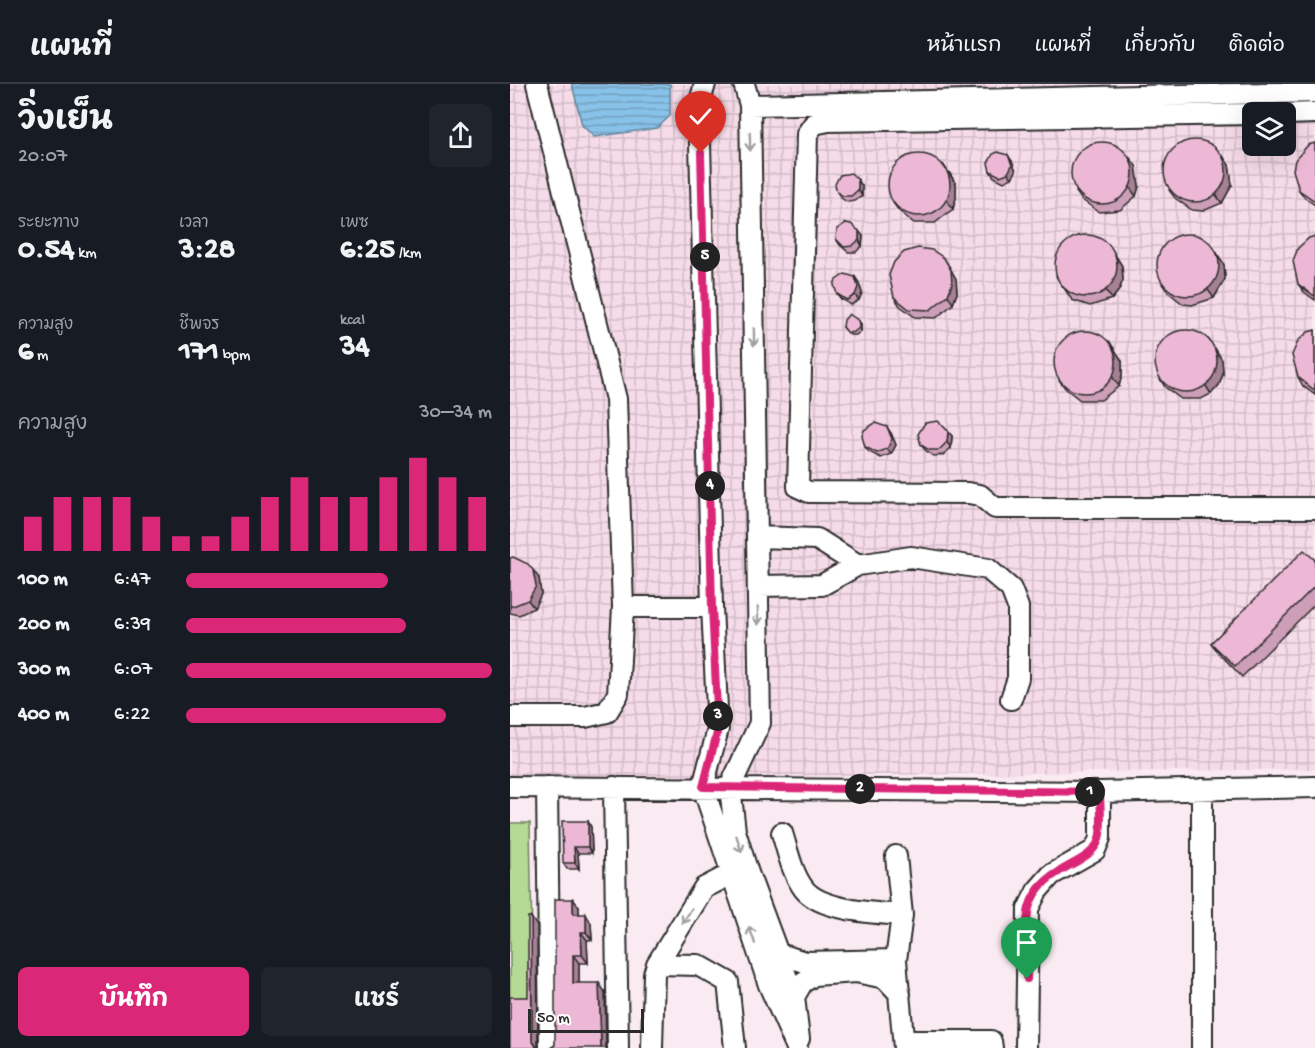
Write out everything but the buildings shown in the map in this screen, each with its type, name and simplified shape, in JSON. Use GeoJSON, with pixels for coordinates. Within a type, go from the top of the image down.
{"type":"FeatureCollection","features":[{"type":"Feature","properties":{"kind":"street"},"geometry":{"type":"LineString","coordinates":[[510,717],[585,717],[607,712],[618,694],[623,607],[616,399],[537,84]]}},
{"type":"Feature","properties":{"kind":"street"},"geometry":{"type":"LineString","coordinates":[[705,84],[699,105],[712,607],[718,729],[703,787],[739,873],[783,966],[794,997],[798,1048]]}},
{"type":"Feature","properties":{"kind":"street"},"geometry":{"type":"LineString","coordinates":[[744,84],[750,105],[760,723],[730,787],[739,873],[764,971],[798,1048]]}},
{"type":"Feature","properties":{"kind":"street"},"geometry":{"type":"LineString","coordinates":[[750,105],[912,93],[1132,90],[1315,92]]}},
{"type":"Feature","properties":{"kind":"street"},"geometry":{"type":"LineString","coordinates":[[1296,114],[1315,113]]}},
{"type":"Feature","properties":{"kind":"street"},"geometry":{"type":"LineString","coordinates":[[1242,114],[840,120],[814,124],[807,134],[798,487],[809,492],[968,493],[980,495],[995,508],[1315,508]]}},
{"type":"Feature","properties":{"kind":"street"},"geometry":{"type":"LineString","coordinates":[[757,537],[817,539],[858,565]]}},
{"type":"Feature","properties":{"kind":"street"},"geometry":{"type":"LineString","coordinates":[[758,586],[822,585],[858,565],[911,557],[987,569],[1011,589],[1018,608],[1018,678],[1011,699]]}},
{"type":"Feature","properties":{"kind":"street"},"geometry":{"type":"LineString","coordinates":[[623,607],[712,607]]}},
{"type":"Feature","properties":{"kind":"street"},"geometry":{"type":"LineString","coordinates":[[510,787],[730,787],[1100,792],[1315,787]]}},
{"type":"Feature","properties":{"kind":"street"},"geometry":{"type":"LineString","coordinates":[[547,787],[550,1048]]}},
{"type":"Feature","properties":{"kind":"street"},"geometry":{"type":"LineString","coordinates":[[614,787],[618,1048]]}},
{"type":"Feature","properties":{"kind":"street"},"geometry":{"type":"LineString","coordinates":[[1202,789],[1202,1048]]}},
{"type":"Feature","properties":{"kind":"street"},"geometry":{"type":"LineString","coordinates":[[1026,1048],[1028,909],[1037,891],[1051,875],[1095,850],[1100,838],[1100,792]]}},
{"type":"Feature","properties":{"kind":"street"},"geometry":{"type":"LineString","coordinates":[[782,832],[791,863],[806,891],[839,908],[902,915]]}},
{"type":"Feature","properties":{"kind":"street"},"geometry":{"type":"LineString","coordinates":[[896,856],[902,915],[896,960],[904,1045],[991,1041],[992,1048]]}},
{"type":"Feature","properties":{"kind":"street"},"geometry":{"type":"LineString","coordinates":[[652,1048],[654,974],[657,964],[704,888],[739,873]]}},
{"type":"Feature","properties":{"kind":"street"},"geometry":{"type":"LineString","coordinates":[[810,968],[896,960]]}},
{"type":"Feature","properties":{"kind":"street"},"geometry":{"type":"LineString","coordinates":[[657,964],[698,965],[728,982],[735,1048]]}},
{"type":"Feature","properties":{"kind":"street"},"geometry":{"type":"LineString","coordinates":[[764,971],[783,966],[856,972],[885,978],[900,994]]}},
{"type":"Feature","properties":{"kind":"street"},"geometry":{"type":"LineString","coordinates":[[794,997],[810,968]]}},
{"type":"Feature","properties":{"kind":"shaded area"},"geometry":{"type":"Polygon","coordinates":[[[510,84],[1315,84],[1315,769],[510,780],[510,84]]]}},
{"type":"Feature","properties":{"kind":"green space"},"geometry":{"type":"Polygon","coordinates":[[[510,823],[530,823],[533,1002],[510,1003],[510,823]]]}},
{"type":"Feature","properties":{"kind":"water"},"geometry":{"type":"Polygon","coordinates":[[[572,84],[670,84],[670,116],[657,128],[594,137],[582,125],[572,84]]]}},
{"type":"Feature","properties":{"kind":"route"},"geometry":{"type":"LineString","coordinates":[[701,153],[704,201],[712,607],[718,729],[703,787],[1100,792],[1100,838],[1095,850],[1051,875],[1037,891],[1028,909],[1027,979]]}}]}
